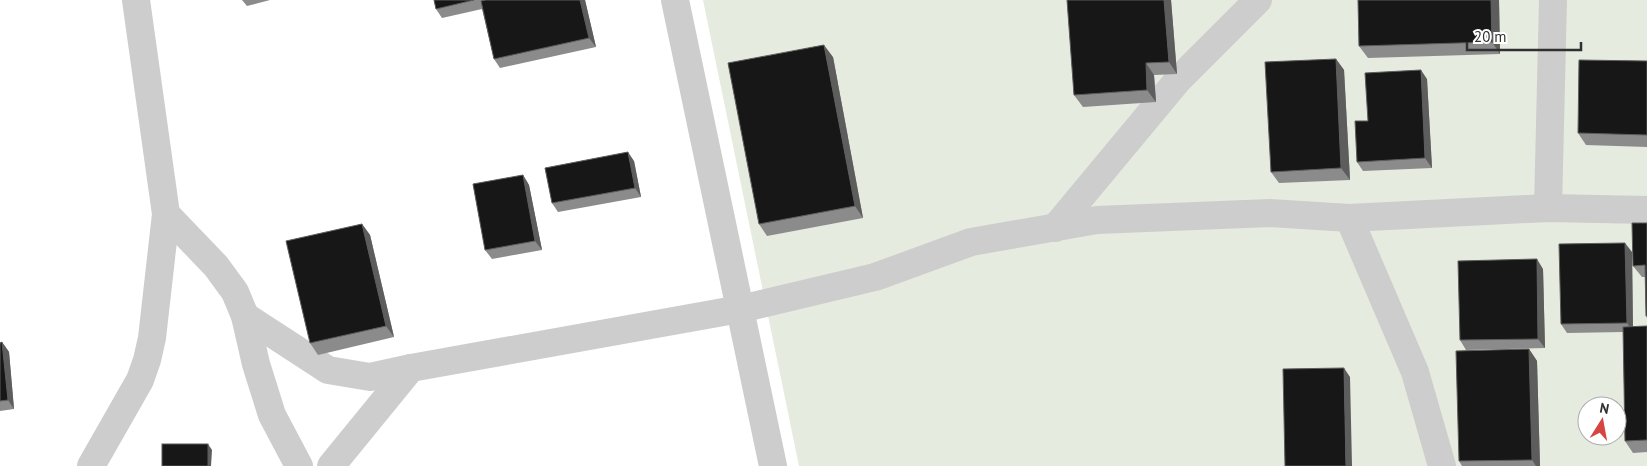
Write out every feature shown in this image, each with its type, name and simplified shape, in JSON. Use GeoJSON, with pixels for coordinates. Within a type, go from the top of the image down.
{"type":"FeatureCollection","features":[{"type":"Feature","properties":{"kind":"street"},"geometry":{"type":"LineString","coordinates":[[91,466],[140,380],[148,360],[166,214],[136,0]]}},
{"type":"Feature","properties":{"kind":"street"},"geometry":{"type":"LineString","coordinates":[[675,0],[773,466]]}},
{"type":"Feature","properties":{"kind":"street"},"geometry":{"type":"LineString","coordinates":[[1055,228],[1178,80],[1258,0]]}},
{"type":"Feature","properties":{"kind":"street"},"geometry":{"type":"LineString","coordinates":[[1548,208],[1553,0]]}},
{"type":"Feature","properties":{"kind":"street"},"geometry":{"type":"LineString","coordinates":[[245,316],[328,370],[370,377],[740,309],[874,277],[971,242],[1097,220],[1270,213],[1348,218],[1548,208],[1647,210]]}},
{"type":"Feature","properties":{"kind":"street"},"geometry":{"type":"LineString","coordinates":[[166,214],[216,266],[235,292],[245,316],[256,364],[272,415],[299,466]]}},
{"type":"Feature","properties":{"kind":"street"},"geometry":{"type":"LineString","coordinates":[[1348,218],[1415,372],[1442,466]]}},
{"type":"Feature","properties":{"kind":"street"},"geometry":{"type":"LineString","coordinates":[[331,466],[411,368]]}},
{"type":"Feature","properties":{"kind":"shaded area"},"geometry":{"type":"Polygon","coordinates":[[[703,0],[1647,0],[1647,466],[799,466],[703,0]]]}},
{"type":"Feature","properties":{"kind":"building"},"geometry":{"type":"Polygon","coordinates":[[[434,0],[474,0],[436,9],[434,0]]]}},
{"type":"Feature","properties":{"kind":"building"},"geometry":{"type":"Polygon","coordinates":[[[580,0],[589,38],[494,59],[481,1],[580,0]]]}},
{"type":"Feature","properties":{"kind":"building"},"geometry":{"type":"Polygon","coordinates":[[[1067,0],[1164,0],[1169,62],[1146,63],[1147,90],[1074,95],[1067,0]]]}},
{"type":"Feature","properties":{"kind":"building"},"geometry":{"type":"Polygon","coordinates":[[[1358,0],[1491,0],[1492,42],[1359,46],[1358,0]]]}},
{"type":"Feature","properties":{"kind":"building"},"geometry":{"type":"Polygon","coordinates":[[[824,45],[855,206],[759,224],[728,63],[824,45]]]}},
{"type":"Feature","properties":{"kind":"building"},"geometry":{"type":"Polygon","coordinates":[[[1336,59],[1341,168],[1271,172],[1265,62],[1336,59]]]}},
{"type":"Feature","properties":{"kind":"building"},"geometry":{"type":"Polygon","coordinates":[[[1579,60],[1647,61],[1647,135],[1578,133],[1579,60]]]}},
{"type":"Feature","properties":{"kind":"building"},"geometry":{"type":"Polygon","coordinates":[[[1421,70],[1425,158],[1357,162],[1355,121],[1368,121],[1365,73],[1421,70]]]}},
{"type":"Feature","properties":{"kind":"building"},"geometry":{"type":"Polygon","coordinates":[[[628,152],[635,188],[552,203],[545,168],[628,152]]]}},
{"type":"Feature","properties":{"kind":"building"},"geometry":{"type":"Polygon","coordinates":[[[523,175],[535,241],[485,250],[473,184],[523,175]]]}},
{"type":"Feature","properties":{"kind":"building"},"geometry":{"type":"Polygon","coordinates":[[[1632,223],[1647,223],[1647,316],[1645,265],[1633,266],[1632,223]]]}},
{"type":"Feature","properties":{"kind":"building"},"geometry":{"type":"Polygon","coordinates":[[[362,224],[386,326],[310,343],[286,241],[362,224]]]}},
{"type":"Feature","properties":{"kind":"building"},"geometry":{"type":"Polygon","coordinates":[[[1625,243],[1627,323],[1561,324],[1559,244],[1625,243]]]}},
{"type":"Feature","properties":{"kind":"building"},"geometry":{"type":"Polygon","coordinates":[[[1537,259],[1538,339],[1460,340],[1458,261],[1537,259]]]}},
{"type":"Feature","properties":{"kind":"building"},"geometry":{"type":"Polygon","coordinates":[[[1647,326],[1647,440],[1627,441],[1627,396],[1624,396],[1623,327],[1647,326]]]}},
{"type":"Feature","properties":{"kind":"building"},"geometry":{"type":"Polygon","coordinates":[[[2,342],[8,400],[0,401],[0,343],[2,342]]]}},
{"type":"Feature","properties":{"kind":"building"},"geometry":{"type":"Polygon","coordinates":[[[1529,349],[1532,460],[1459,461],[1456,351],[1529,349]]]}},
{"type":"Feature","properties":{"kind":"building"},"geometry":{"type":"Polygon","coordinates":[[[1344,368],[1346,466],[1285,466],[1283,369],[1344,368]]]}},
{"type":"Feature","properties":{"kind":"building"},"geometry":{"type":"Polygon","coordinates":[[[162,444],[208,444],[208,466],[162,466],[162,444]]]}}]}
